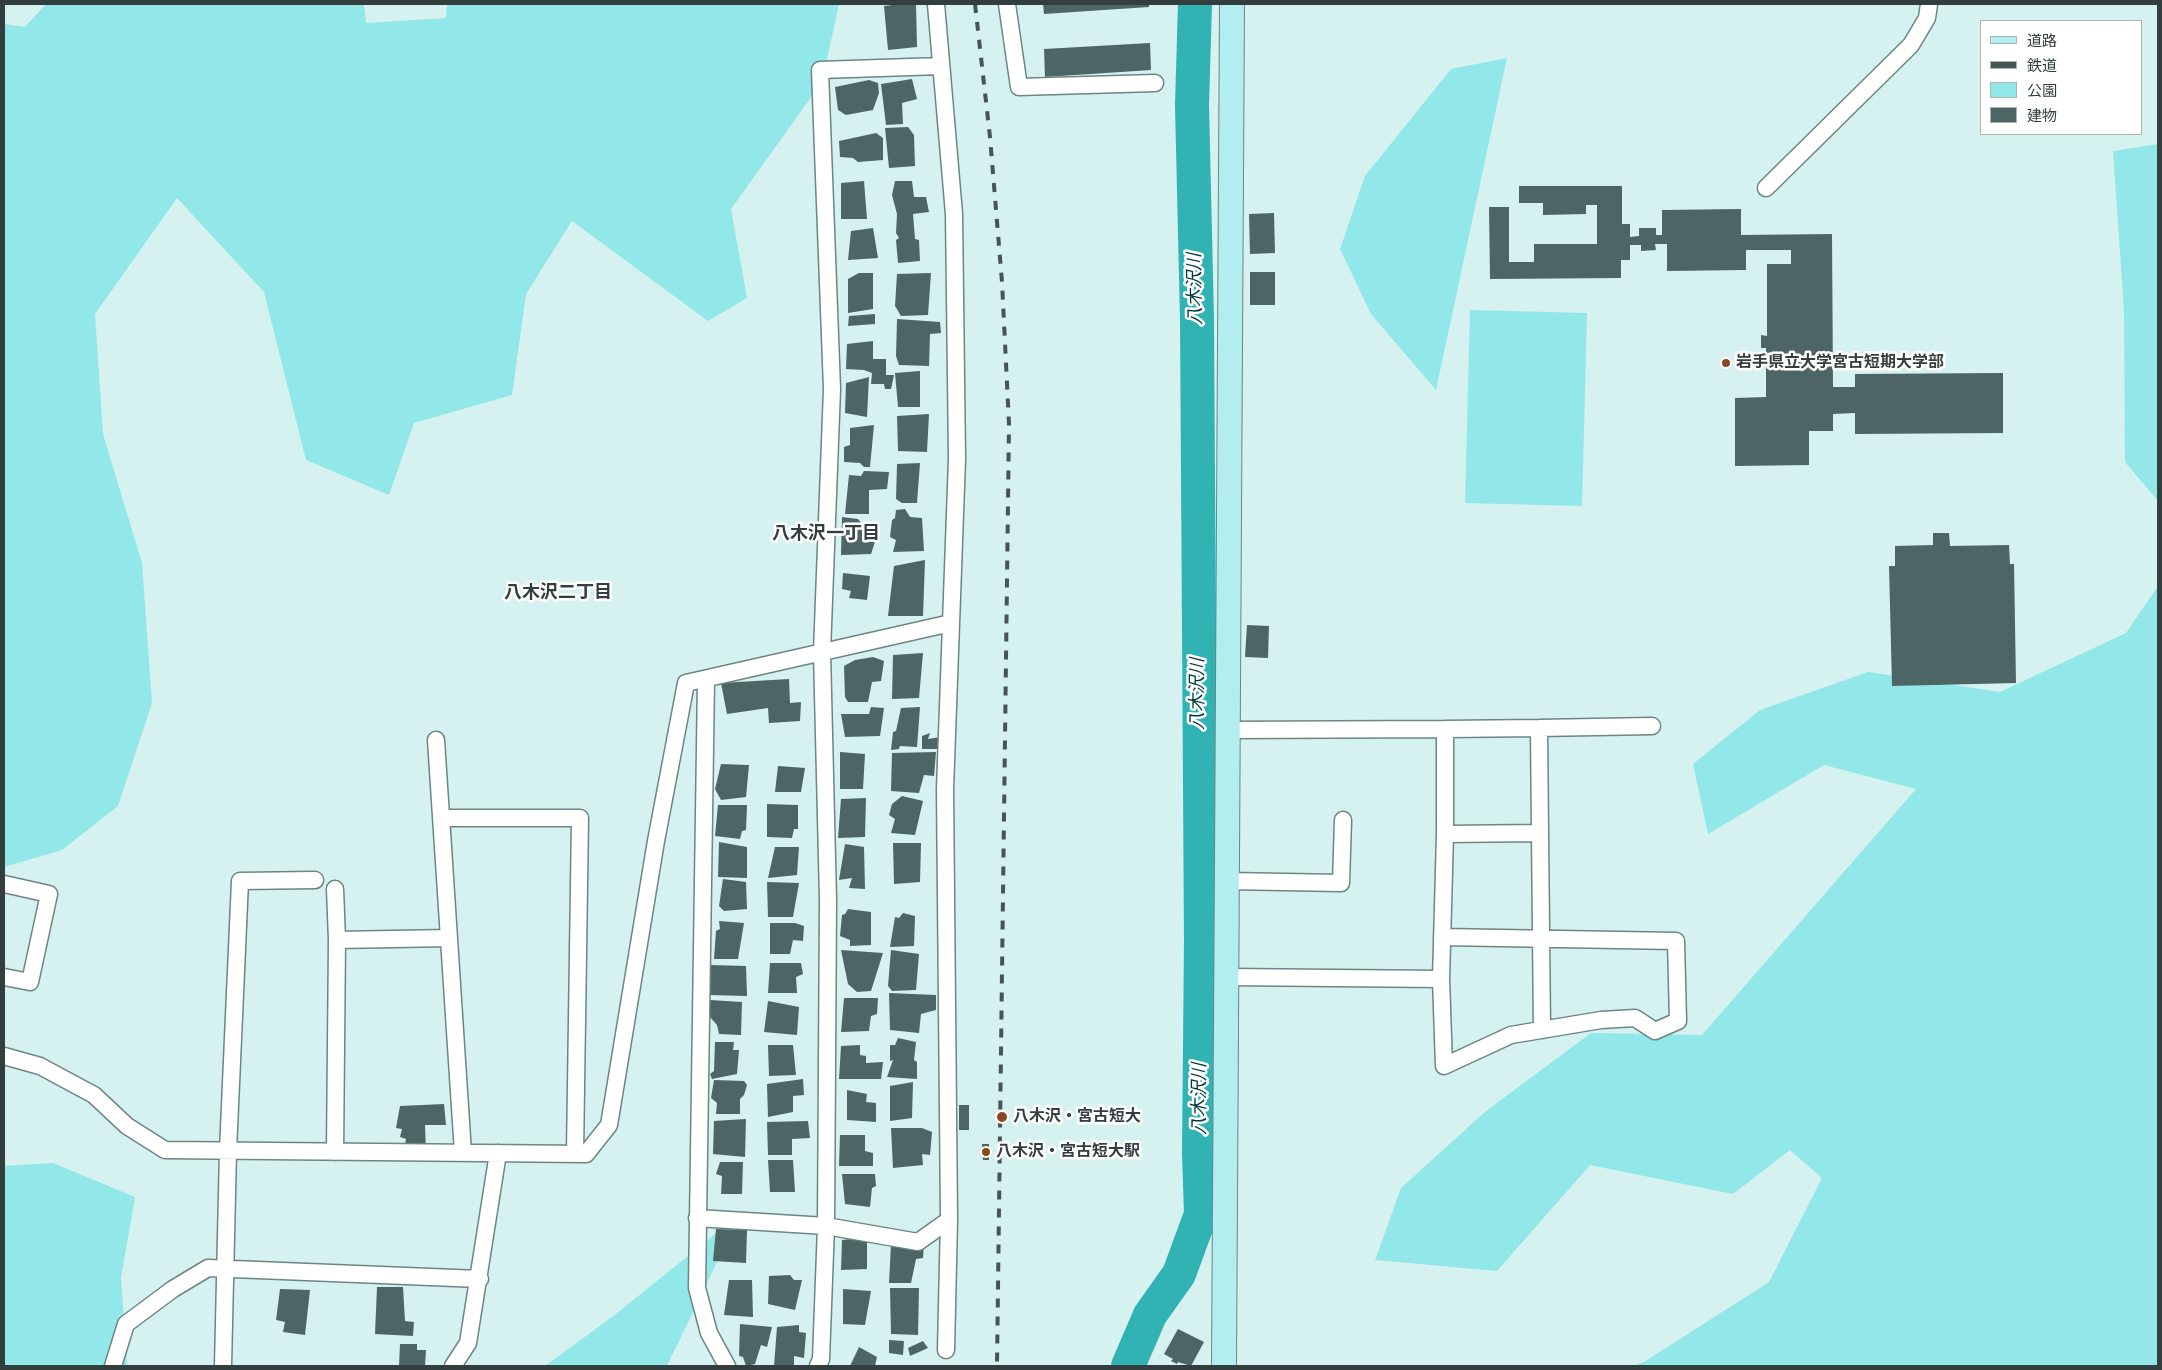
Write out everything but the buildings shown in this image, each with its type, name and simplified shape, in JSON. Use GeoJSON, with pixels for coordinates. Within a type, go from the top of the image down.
{"type":"FeatureCollection","features":[{"type":"Feature","properties":{"kind":"street"},"geometry":{"type":"LineString","coordinates":[[936,4],[954,214],[957,459],[945,789],[949,1220],[946,1350]]}},
{"type":"Feature","properties":{"kind":"street"},"geometry":{"type":"LineString","coordinates":[[1007,4],[1019,87],[1155,83]]}},
{"type":"Feature","properties":{"kind":"street"},"geometry":{"type":"LineString","coordinates":[[1224,1366],[1232,4]]}},
{"type":"Feature","properties":{"kind":"street"},"geometry":{"type":"LineString","coordinates":[[1766,188],[1911,45],[1927,18],[1929,4]]}},
{"type":"Feature","properties":{"kind":"street"},"geometry":{"type":"LineString","coordinates":[[818,1366],[821,1359],[826,1226],[828,900],[822,652],[832,389],[820,70],[942,66]]}},
{"type":"Feature","properties":{"kind":"street"},"geometry":{"type":"LineString","coordinates":[[4,1056],[40,1066],[94,1095],[127,1126],[165,1150],[586,1154],[609,1125],[656,841],[686,683],[951,623]]}},
{"type":"Feature","properties":{"kind":"street"},"geometry":{"type":"LineString","coordinates":[[706,679],[697,1288],[709,1333],[727,1366]]}},
{"type":"Feature","properties":{"kind":"street"},"geometry":{"type":"LineString","coordinates":[[1229,730],[1652,726]]}},
{"type":"Feature","properties":{"kind":"street"},"geometry":{"type":"LineString","coordinates":[[1539,728],[1542,1030]]}},
{"type":"Feature","properties":{"kind":"street"},"geometry":{"type":"LineString","coordinates":[[1442,937],[1676,941],[1678,1021],[1655,1030],[1635,1018],[1601,1020],[1511,1035],[1444,1066],[1441,979],[1442,937],[1445,834],[1445,729]]}},
{"type":"Feature","properties":{"kind":"street"},"geometry":{"type":"LineString","coordinates":[[436,740],[463,1153]]}},
{"type":"Feature","properties":{"kind":"street"},"geometry":{"type":"LineString","coordinates":[[441,818],[580,818],[575,1154]]}},
{"type":"Feature","properties":{"kind":"street"},"geometry":{"type":"LineString","coordinates":[[1228,881],[1341,883],[1343,820]]}},
{"type":"Feature","properties":{"kind":"street"},"geometry":{"type":"LineString","coordinates":[[1445,834],[1540,833]]}},
{"type":"Feature","properties":{"kind":"street"},"geometry":{"type":"LineString","coordinates":[[223,1366],[228,1151],[240,881],[315,880]]}},
{"type":"Feature","properties":{"kind":"street"},"geometry":{"type":"LineString","coordinates":[[4,884],[49,894],[30,982],[4,977]]}},
{"type":"Feature","properties":{"kind":"street"},"geometry":{"type":"LineString","coordinates":[[335,889],[337,940],[335,1152]]}},
{"type":"Feature","properties":{"kind":"street"},"geometry":{"type":"LineString","coordinates":[[337,940],[449,938]]}},
{"type":"Feature","properties":{"kind":"street"},"geometry":{"type":"LineString","coordinates":[[1227,977],[1441,979]]}},
{"type":"Feature","properties":{"kind":"street"},"geometry":{"type":"LineString","coordinates":[[453,1366],[468,1343],[480,1279],[498,1153]]}},
{"type":"Feature","properties":{"kind":"street"},"geometry":{"type":"LineString","coordinates":[[697,1218],[826,1226],[918,1242],[949,1220]]}},
{"type":"Feature","properties":{"kind":"street"},"geometry":{"type":"LineString","coordinates":[[113,1366],[126,1324],[173,1289],[208,1268],[480,1279]]}},
{"type":"Feature","properties":{"kind":"green space"},"geometry":{"type":"Polygon","coordinates":[[[46,4],[364,4],[366,23],[446,18],[447,4],[839,4],[822,82],[731,209],[747,298],[708,321],[572,221],[526,294],[512,395],[414,423],[389,495],[306,460],[264,292],[177,198],[95,314],[103,434],[142,563],[152,703],[118,806],[62,850],[4,867],[4,24],[25,27],[46,4]]]}},
{"type":"Feature","properties":{"kind":"green space"},"geometry":{"type":"Polygon","coordinates":[[[1507,58],[1436,390],[1371,314],[1340,249],[1365,176],[1451,69],[1507,58]]]}},
{"type":"Feature","properties":{"kind":"green space"},"geometry":{"type":"Polygon","coordinates":[[[2158,144],[2158,501],[2125,462],[2124,311],[2113,151],[2158,144]]]}},
{"type":"Feature","properties":{"kind":"green space"},"geometry":{"type":"Polygon","coordinates":[[[1470,310],[1587,313],[1582,506],[1465,503],[1470,310]]]}},
{"type":"Feature","properties":{"kind":"green space"},"geometry":{"type":"Polygon","coordinates":[[[2158,586],[2158,1366],[1633,1366],[1644,1362],[1769,1282],[1822,1178],[1790,1150],[1733,1194],[1590,1165],[1497,1271],[1375,1260],[1401,1188],[1486,1111],[1591,1033],[1702,1035],[1916,789],[1824,765],[1708,834],[1693,764],[1760,710],[1868,672],[2000,692],[2126,633],[2158,586]]]}},
{"type":"Feature","properties":{"kind":"green space"},"geometry":{"type":"Polygon","coordinates":[[[53,1163],[135,1197],[121,1278],[127,1366],[4,1366],[4,1166],[53,1163]]]}},
{"type":"Feature","properties":{"kind":"green space"},"geometry":{"type":"Polygon","coordinates":[[[740,1214],[667,1366],[545,1366],[616,1314],[740,1214]]]}},
{"type":"Feature","properties":{"kind":"waterway","name":"八木沢川"},"geometry":{"type":"LineString","coordinates":[[1128,1366],[1150,1315],[1179,1274],[1201,1214],[1199,1152],[1201,941],[1197,319],[1192,105],[1195,4]]}},
{"type":"Feature","properties":{"kind":"railway"},"geometry":{"type":"LineString","coordinates":[[975,4],[990,137],[1002,282],[1009,424],[997,1366]]}},
{"type":"Feature","properties":{"kind":"place","name":"岩手県立大学宮古短期大学部"},"geometry":{"type":"Point","coordinates":[1726,363]}},
{"type":"Feature","properties":{"kind":"place","name":"八木沢・宮古短大"},"geometry":{"type":"Point","coordinates":[1002,1117]}},
{"type":"Feature","properties":{"kind":"place","name":"八木沢・宮古短大駅"},"geometry":{"type":"Point","coordinates":[986,1152]}},
{"type":"Feature","properties":{"kind":"district","name":"八木沢一丁目"},"geometry":{"type":"Point","coordinates":[826,534]}},
{"type":"Feature","properties":{"kind":"district","name":"八木沢二丁目"},"geometry":{"type":"Point","coordinates":[558,593]}}]}
